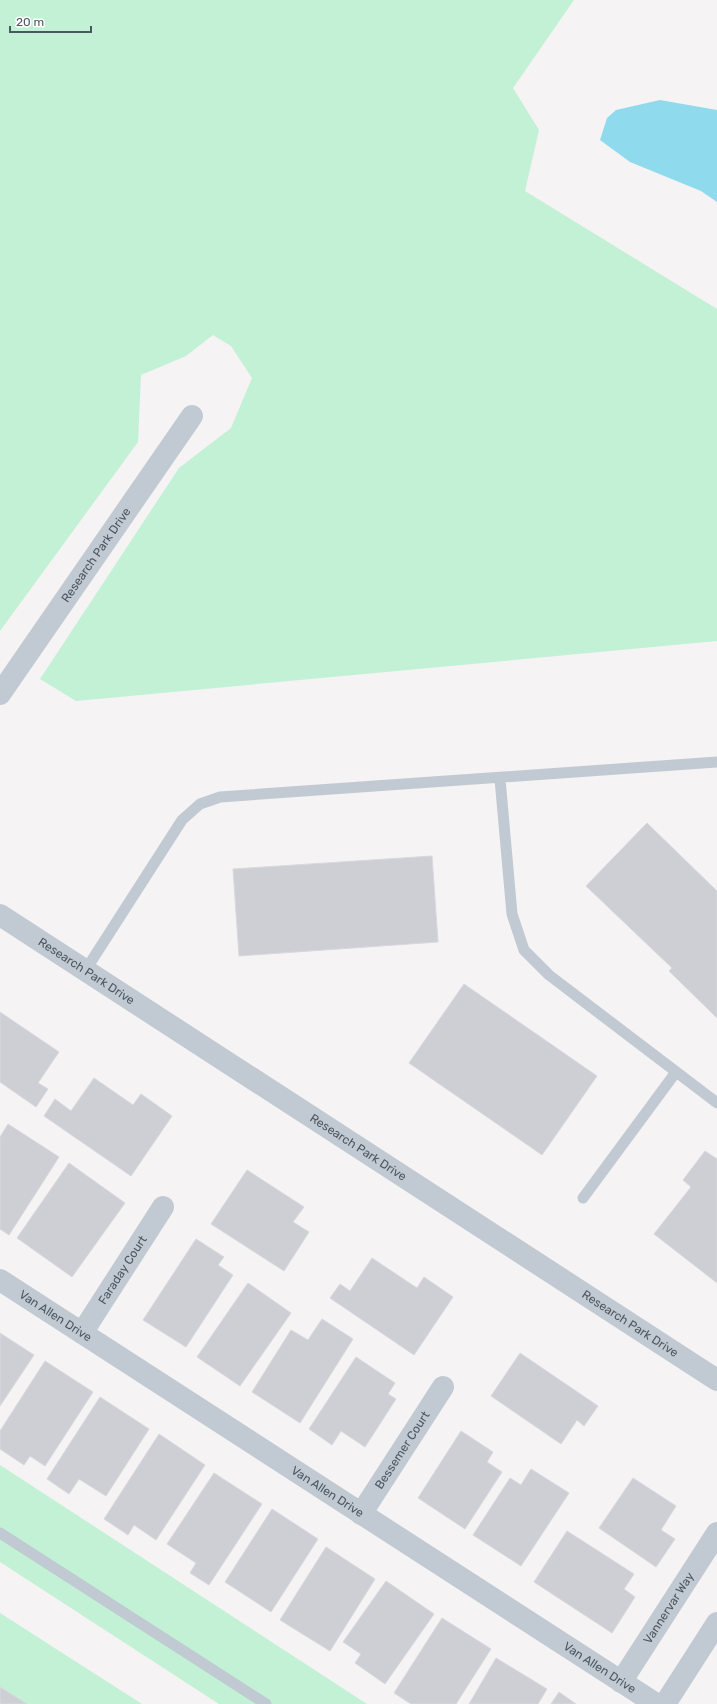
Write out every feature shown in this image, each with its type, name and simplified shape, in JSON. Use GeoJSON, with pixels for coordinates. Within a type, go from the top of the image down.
{"type":"FeatureCollection","features":[{"type":"Feature","properties":{"kind":"street","name":"Research Park Drive"},"geometry":{"type":"LineString","coordinates":[[0,694],[192,416]]}},
{"type":"Feature","properties":{"kind":"street","name":"Research Park Drive"},"geometry":{"type":"LineString","coordinates":[[0,914],[85,971],[717,1380]]}},
{"type":"Feature","properties":{"kind":"street","name":"Faraday Court"},"geometry":{"type":"LineString","coordinates":[[82,1333],[163,1207]]}},
{"type":"Feature","properties":{"kind":"street","name":"Van Allen Drive"},"geometry":{"type":"LineString","coordinates":[[0,1280],[656,1704]]}},
{"type":"Feature","properties":{"kind":"street","name":"Bessemer Court"},"geometry":{"type":"LineString","coordinates":[[361,1514],[443,1387]]}},
{"type":"Feature","properties":{"kind":"street","name":"Vannervar Way"},"geometry":{"type":"LineString","coordinates":[[620,1682],[717,1533]]}},
{"type":"Feature","properties":{"kind":"street"},"geometry":{"type":"LineString","coordinates":[[665,1704],[717,1623]]}},
{"type":"Feature","properties":{"kind":"lane"},"geometry":{"type":"LineString","coordinates":[[85,971],[182,820],[200,804],[220,798],[500,779],[717,762]]}},
{"type":"Feature","properties":{"kind":"lane"},"geometry":{"type":"LineString","coordinates":[[500,779],[512,914],[524,950],[549,976],[717,1103]]}},
{"type":"Feature","properties":{"kind":"lane"},"geometry":{"type":"LineString","coordinates":[[583,1198],[676,1072]]}},
{"type":"Feature","properties":{"kind":"lane"},"geometry":{"type":"LineString","coordinates":[[0,1533],[266,1704]]}},
{"type":"Feature","properties":{"kind":"green space"},"geometry":{"type":"Polygon","coordinates":[[[0,0],[574,0],[513,88],[539,130],[525,191],[717,309],[717,641],[76,701],[40,679],[179,468],[231,428],[252,378],[231,346],[213,335],[186,356],[141,375],[138,442],[0,631],[0,0]]]}},
{"type":"Feature","properties":{"kind":"green space"},"geometry":{"type":"Polygon","coordinates":[[[0,1465],[367,1704],[219,1704],[0,1562],[0,1465]]]}},
{"type":"Feature","properties":{"kind":"green space"},"geometry":{"type":"Polygon","coordinates":[[[0,1613],[142,1704],[0,1704],[0,1613]]]}},
{"type":"Feature","properties":{"kind":"water"},"geometry":{"type":"Polygon","coordinates":[[[660,100],[717,110],[717,202],[701,191],[630,162],[600,140],[607,118],[616,110],[660,100]]]}},
{"type":"Feature","properties":{"kind":"building"},"geometry":{"type":"Polygon","coordinates":[[[647,823],[717,891],[717,1018],[669,971],[672,968],[586,886],[647,823]]]}},
{"type":"Feature","properties":{"kind":"building"},"geometry":{"type":"Polygon","coordinates":[[[432,856],[438,942],[239,956],[233,869],[432,856]]]}},
{"type":"Feature","properties":{"kind":"building"},"geometry":{"type":"Polygon","coordinates":[[[464,984],[597,1076],[542,1155],[409,1063],[464,984]]]}},
{"type":"Feature","properties":{"kind":"building"},"geometry":{"type":"Polygon","coordinates":[[[0,1012],[59,1052],[38,1083],[48,1089],[36,1107],[0,1082],[0,1012]]]}},
{"type":"Feature","properties":{"kind":"building"},"geometry":{"type":"Polygon","coordinates":[[[94,1078],[133,1105],[141,1094],[172,1116],[131,1176],[44,1116],[55,1099],[71,1111],[94,1078]]]}},
{"type":"Feature","properties":{"kind":"building"},"geometry":{"type":"Polygon","coordinates":[[[8,1124],[59,1157],[9,1235],[0,1229],[0,1137],[8,1124]]]}},
{"type":"Feature","properties":{"kind":"building"},"geometry":{"type":"Polygon","coordinates":[[[705,1151],[717,1159],[717,1283],[654,1234],[691,1187],[683,1180],[705,1151]]]}},
{"type":"Feature","properties":{"kind":"building"},"geometry":{"type":"Polygon","coordinates":[[[69,1163],[125,1203],[72,1277],[17,1238],[69,1163]]]}},
{"type":"Feature","properties":{"kind":"building"},"geometry":{"type":"Polygon","coordinates":[[[247,1170],[304,1207],[293,1222],[309,1232],[284,1271],[211,1224],[247,1170]]]}},
{"type":"Feature","properties":{"kind":"building"},"geometry":{"type":"Polygon","coordinates":[[[196,1239],[224,1257],[218,1265],[233,1275],[186,1347],[143,1320],[196,1239]]]}},
{"type":"Feature","properties":{"kind":"building"},"geometry":{"type":"Polygon","coordinates":[[[372,1258],[417,1288],[424,1277],[453,1297],[414,1355],[330,1298],[340,1284],[350,1291],[372,1258]]]}},
{"type":"Feature","properties":{"kind":"building"},"geometry":{"type":"Polygon","coordinates":[[[248,1283],[291,1313],[240,1386],[197,1357],[248,1283]]]}},
{"type":"Feature","properties":{"kind":"building"},"geometry":{"type":"Polygon","coordinates":[[[322,1319],[353,1339],[300,1423],[252,1392],[291,1330],[308,1340],[322,1319]]]}},
{"type":"Feature","properties":{"kind":"building"},"geometry":{"type":"Polygon","coordinates":[[[0,1333],[34,1355],[0,1406],[0,1333]]]}},
{"type":"Feature","properties":{"kind":"building"},"geometry":{"type":"Polygon","coordinates":[[[520,1353],[598,1406],[584,1426],[577,1420],[561,1444],[491,1396],[520,1353]]]}},
{"type":"Feature","properties":{"kind":"building"},"geometry":{"type":"Polygon","coordinates":[[[356,1357],[395,1383],[388,1394],[396,1399],[365,1447],[341,1431],[332,1445],[309,1429],[356,1357]]]}},
{"type":"Feature","properties":{"kind":"building"},"geometry":{"type":"Polygon","coordinates":[[[45,1361],[93,1392],[45,1466],[30,1456],[24,1465],[0,1449],[0,1431],[45,1361]]]}},
{"type":"Feature","properties":{"kind":"building"},"geometry":{"type":"Polygon","coordinates":[[[100,1397],[149,1429],[106,1496],[79,1479],[69,1494],[47,1479],[100,1397]]]}},
{"type":"Feature","properties":{"kind":"building"},"geometry":{"type":"Polygon","coordinates":[[[461,1431],[493,1452],[487,1462],[502,1472],[465,1529],[418,1498],[461,1431]]]}},
{"type":"Feature","properties":{"kind":"building"},"geometry":{"type":"Polygon","coordinates":[[[159,1434],[205,1465],[156,1540],[134,1525],[128,1535],[104,1519],[159,1434]]]}},
{"type":"Feature","properties":{"kind":"building"},"geometry":{"type":"Polygon","coordinates":[[[531,1469],[569,1493],[521,1566],[473,1535],[510,1478],[521,1485],[531,1469]]]}},
{"type":"Feature","properties":{"kind":"building"},"geometry":{"type":"Polygon","coordinates":[[[214,1473],[262,1504],[209,1585],[190,1573],[196,1563],[167,1544],[214,1473]]]}},
{"type":"Feature","properties":{"kind":"building"},"geometry":{"type":"Polygon","coordinates":[[[633,1478],[676,1506],[661,1530],[675,1539],[656,1567],[599,1528],[633,1478]]]}},
{"type":"Feature","properties":{"kind":"building"},"geometry":{"type":"Polygon","coordinates":[[[272,1509],[318,1539],[271,1612],[225,1582],[272,1509]]]}},
{"type":"Feature","properties":{"kind":"building"},"geometry":{"type":"Polygon","coordinates":[[[567,1531],[634,1574],[624,1589],[635,1597],[612,1633],[534,1582],[567,1531]]]}},
{"type":"Feature","properties":{"kind":"building"},"geometry":{"type":"Polygon","coordinates":[[[326,1547],[375,1579],[330,1651],[280,1620],[326,1547]]]}},
{"type":"Feature","properties":{"kind":"building"},"geometry":{"type":"Polygon","coordinates":[[[386,1581],[434,1614],[385,1684],[355,1663],[361,1654],[343,1642],[386,1581]]]}},
{"type":"Feature","properties":{"kind":"building"},"geometry":{"type":"Polygon","coordinates":[[[442,1618],[491,1649],[456,1704],[411,1704],[394,1693],[442,1618]]]}},
{"type":"Feature","properties":{"kind":"building"},"geometry":{"type":"Polygon","coordinates":[[[496,1658],[547,1689],[538,1704],[469,1704],[496,1658]]]}},
{"type":"Feature","properties":{"kind":"building"},"geometry":{"type":"Polygon","coordinates":[[[0,1687],[27,1704],[0,1704],[0,1687]]]}},
{"type":"Feature","properties":{"kind":"building"},"geometry":{"type":"Polygon","coordinates":[[[559,1692],[576,1704],[551,1704],[559,1692]]]}}]}
